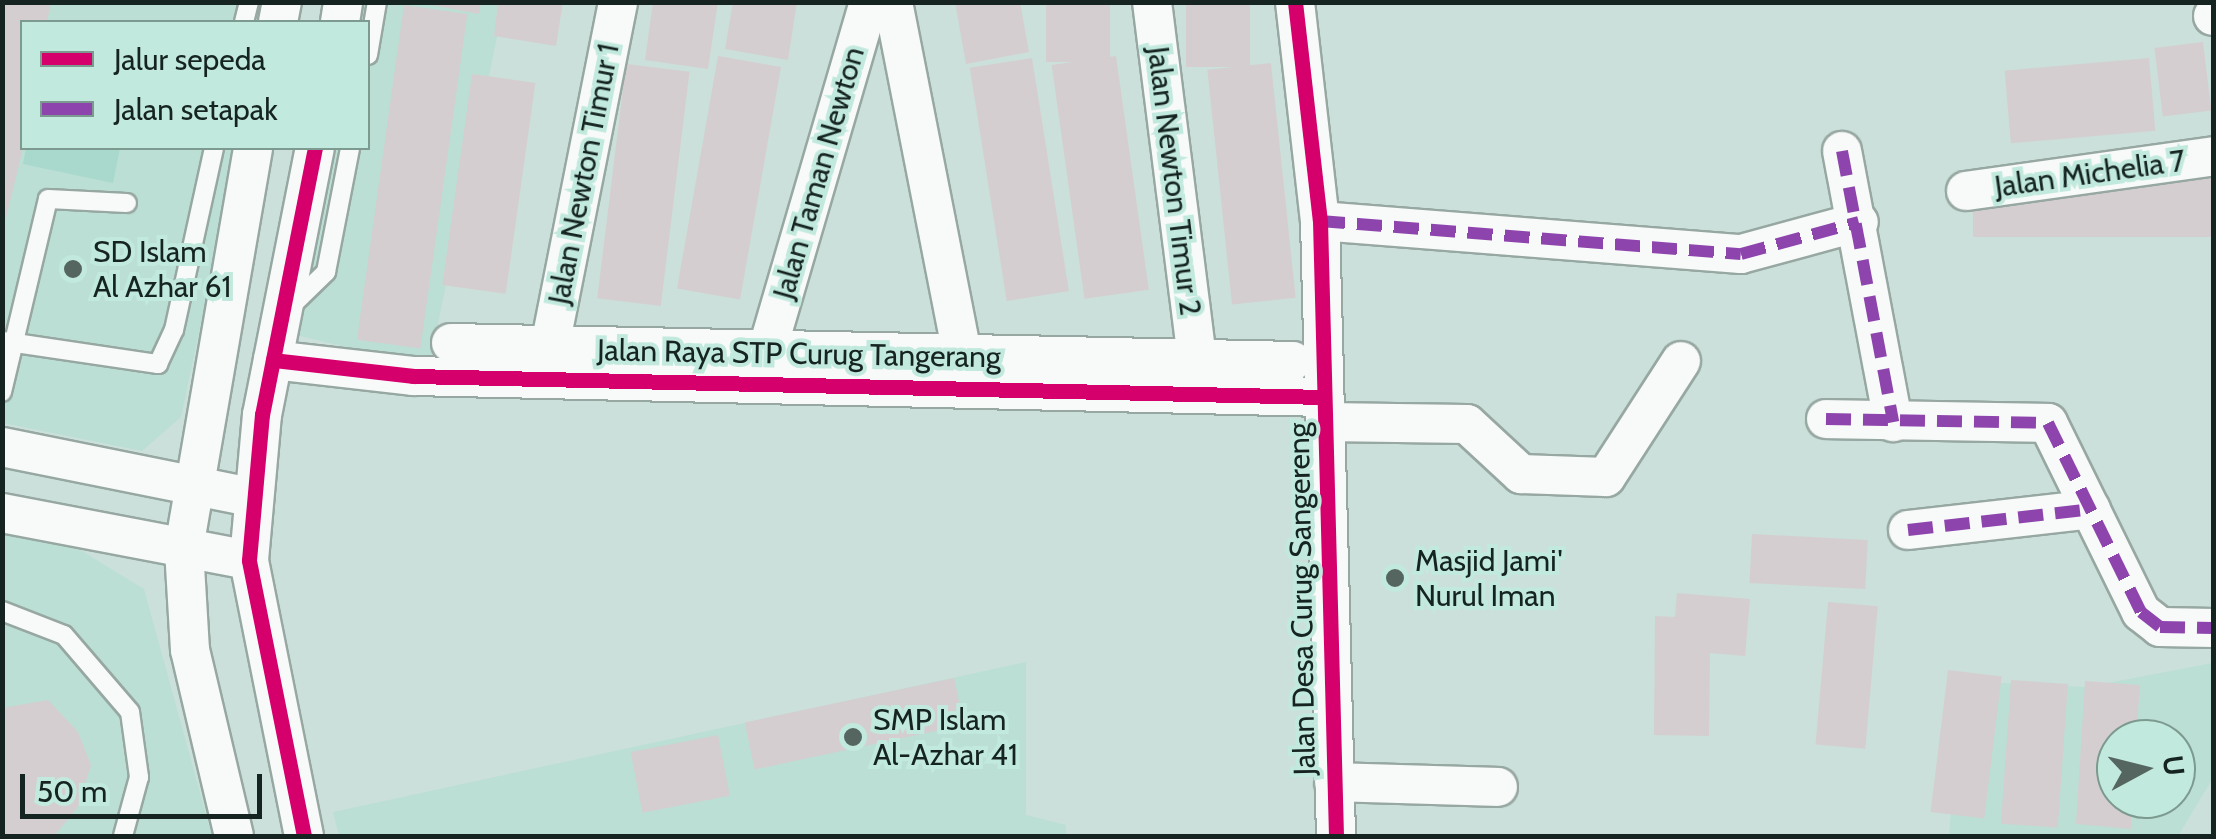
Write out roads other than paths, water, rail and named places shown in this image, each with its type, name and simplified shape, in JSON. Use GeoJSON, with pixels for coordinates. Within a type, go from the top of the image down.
{"type":"FeatureCollection","features":[{"type":"Feature","properties":{"kind":"street","name":"Jalan Newton Timur 1"},"geometry":{"type":"LineString","coordinates":[[550,346],[618,2]]}},
{"type":"Feature","properties":{"kind":"street","name":"Jalan Taman Newton"},"geometry":{"type":"LineString","coordinates":[[769,344],[869,2]]}},
{"type":"Feature","properties":{"kind":"street","name":"Jalan Taman Newton"},"geometry":{"type":"LineString","coordinates":[[893,2],[961,349]]}},
{"type":"Feature","properties":{"kind":"street","name":"Jalan Newton Timur 2"},"geometry":{"type":"LineString","coordinates":[[1152,2],[1196,359]]}},
{"type":"Feature","properties":{"kind":"street","name":"Jalan Desa Curug Sangereng"},"geometry":{"type":"LineString","coordinates":[[1295,2],[1320,222],[1336,836]]}},
{"type":"Feature","properties":{"kind":"street"},"geometry":{"type":"LineString","coordinates":[[234,836],[190,650],[184,548],[253,150]]}},
{"type":"Feature","properties":{"kind":"street"},"geometry":{"type":"LineString","coordinates":[[304,836],[249,560],[251,497],[273,360],[315,150]]}},
{"type":"Feature","properties":{"kind":"street"},"geometry":{"type":"LineString","coordinates":[[1842,152],[1859,222],[1893,422]]}},
{"type":"Feature","properties":{"kind":"street","name":"Jalan Michelia 7"},"geometry":{"type":"LineString","coordinates":[[1966,192],[2214,156]]}},
{"type":"Feature","properties":{"kind":"street"},"geometry":{"type":"LineString","coordinates":[[1320,222],[1741,254],[1859,222]]}},
{"type":"Feature","properties":{"kind":"street"},"geometry":{"type":"LineString","coordinates":[[451,343],[769,344],[1292,361]]}},
{"type":"Feature","properties":{"kind":"street","name":"Jalan Raya STP Curug Tangerang"},"geometry":{"type":"LineString","coordinates":[[273,360],[413,376],[1325,410],[1467,424],[1521,474],[1606,477],[1680,361]]}},
{"type":"Feature","properties":{"kind":"street"},"geometry":{"type":"LineString","coordinates":[[1826,418],[2048,422],[2150,621],[2214,628]]}},
{"type":"Feature","properties":{"kind":"street"},"geometry":{"type":"LineString","coordinates":[[2,447],[251,497]]}},
{"type":"Feature","properties":{"kind":"street"},"geometry":{"type":"LineString","coordinates":[[1908,530],[2091,509]]}},
{"type":"Feature","properties":{"kind":"street"},"geometry":{"type":"LineString","coordinates":[[2,513],[249,560]]}},
{"type":"Feature","properties":{"kind":"street"},"geometry":{"type":"LineString","coordinates":[[1334,782],[1498,786]]}},
{"type":"Feature","properties":{"kind":"lane"},"geometry":{"type":"LineString","coordinates":[[370,44],[378,2]]}},
{"type":"Feature","properties":{"kind":"lane"},"geometry":{"type":"LineString","coordinates":[[11,341],[138,367],[166,355],[214,150]]}},
{"type":"Feature","properties":{"kind":"lane"},"geometry":{"type":"LineString","coordinates":[[283,313],[326,272],[350,150]]}},
{"type":"Feature","properties":{"kind":"lane"},"geometry":{"type":"LineString","coordinates":[[2,392],[11,341],[48,199],[127,203]]}},
{"type":"Feature","properties":{"kind":"lane"},"geometry":{"type":"LineString","coordinates":[[2,611],[64,635],[130,712],[139,777],[123,836]]}},
{"type":"Feature","properties":{"kind":"place","name":"SD Islam Al Azhar 61"},"geometry":{"type":"Point","coordinates":[73,269]}},
{"type":"Feature","properties":{"kind":"place","name":"Masjid Jami' Nurul Iman"},"geometry":{"type":"Point","coordinates":[1395,578]}},
{"type":"Feature","properties":{"kind":"place","name":"SMP Islam Al-Azhar 41"},"geometry":{"type":"Point","coordinates":[853,737]}}]}
